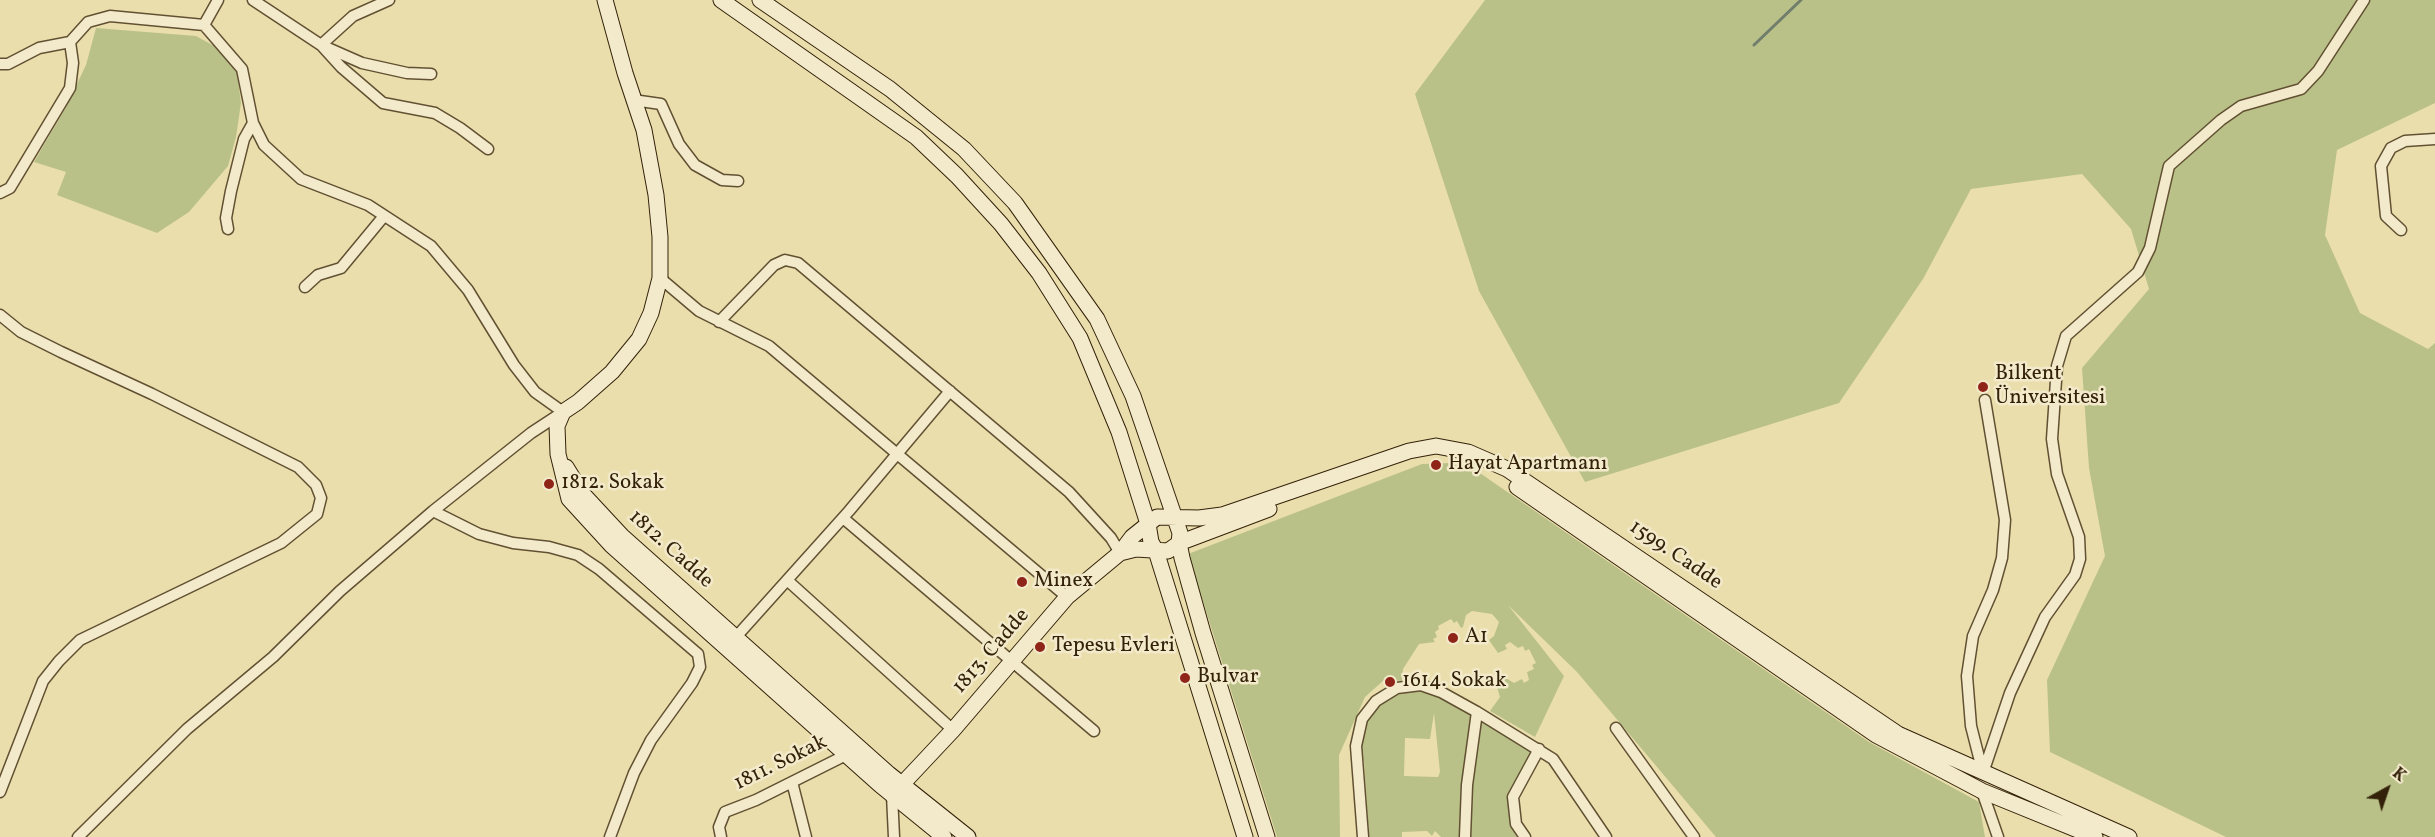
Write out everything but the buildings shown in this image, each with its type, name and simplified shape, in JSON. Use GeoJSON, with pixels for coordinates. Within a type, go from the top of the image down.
{"type":"FeatureCollection","features":[{"type":"Feature","properties":{"kind":"street"},"geometry":{"type":"LineString","coordinates":[[204,25],[218,0]]}},
{"type":"Feature","properties":{"kind":"street"},"geometry":{"type":"LineString","coordinates":[[253,0],[321,45],[362,63],[407,73],[431,74]]}},
{"type":"Feature","properties":{"kind":"street"},"geometry":{"type":"LineString","coordinates":[[321,45],[353,16],[389,0]]}},
{"type":"Feature","properties":{"kind":"street"},"geometry":{"type":"LineString","coordinates":[[721,0],[916,137],[957,176],[1001,224],[1038,273],[1080,338],[1119,432],[1148,524],[1151,542],[1156,551],[1245,837]]}},
{"type":"Feature","properties":{"kind":"street"},"geometry":{"type":"LineString","coordinates":[[760,0],[891,89],[940,128],[986,171],[1015,203],[1097,319],[1133,396],[1172,516],[1180,533],[1182,558],[1203,633],[1267,837]]}},
{"type":"Feature","properties":{"kind":"street"},"geometry":{"type":"LineString","coordinates":[[1998,837],[1982,791],[1983,773],[2010,693],[2045,617],[2075,575],[2080,559],[2079,537],[2057,474],[2052,439],[2057,366],[2066,336],[2138,272],[2150,248],[2169,166],[2221,120],[2241,106],[2301,89],[2318,71],[2364,0]]}},
{"type":"Feature","properties":{"kind":"street"},"geometry":{"type":"LineString","coordinates":[[78,837],[187,729],[273,657],[340,591],[433,511],[531,433],[578,402],[612,372],[639,339],[651,312],[660,278],[660,237],[656,195],[644,130],[602,2]]}},
{"type":"Feature","properties":{"kind":"street"},"geometry":{"type":"LineString","coordinates":[[0,64],[8,64],[39,48],[70,42],[88,22],[110,16],[204,25],[242,69],[253,123],[264,145],[301,179],[368,205],[431,246],[468,290],[514,365],[535,392],[563,412]]}},
{"type":"Feature","properties":{"kind":"street"},"geometry":{"type":"LineString","coordinates":[[0,193],[10,188],[70,88],[73,63],[70,42]]}},
{"type":"Feature","properties":{"kind":"street"},"geometry":{"type":"LineString","coordinates":[[321,45],[348,74],[383,104],[435,113],[488,149]]}},
{"type":"Feature","properties":{"kind":"street"},"geometry":{"type":"LineString","coordinates":[[633,99],[661,104],[679,144],[694,165],[722,180],[738,181]]}},
{"type":"Feature","properties":{"kind":"street"},"geometry":{"type":"LineString","coordinates":[[228,229],[226,218],[231,191],[244,139],[253,123]]}},
{"type":"Feature","properties":{"kind":"street"},"geometry":{"type":"LineString","coordinates":[[2401,230],[2386,216],[2381,166],[2391,148],[2406,141],[2435,139]]}},
{"type":"Feature","properties":{"kind":"street"},"geometry":{"type":"LineString","coordinates":[[305,287],[318,275],[341,268],[384,216]]}},
{"type":"Feature","properties":{"kind":"street"},"geometry":{"type":"LineString","coordinates":[[719,322],[774,265],[785,260],[794,261],[802,265],[1069,492],[1111,538],[1120,553],[1136,549],[1168,551],[1179,543]]}},
{"type":"Feature","properties":{"kind":"street"},"geometry":{"type":"LineString","coordinates":[[660,278],[699,311],[769,346],[1067,597]]}},
{"type":"Feature","properties":{"kind":"street"},"geometry":{"type":"LineString","coordinates":[[0,315],[21,332],[163,399],[298,467],[316,485],[321,498],[317,514],[281,543],[80,640],[59,661],[44,681],[0,792]]}},
{"type":"Feature","properties":{"kind":"street"},"geometry":{"type":"LineString","coordinates":[[736,637],[843,518],[950,391]]}},
{"type":"Feature","properties":{"kind":"street"},"geometry":{"type":"LineString","coordinates":[[1983,773],[1971,726],[1967,676],[1972,636],[1994,590],[2002,558],[2005,520],[1985,400]]}},
{"type":"Feature","properties":{"kind":"street"},"geometry":{"type":"LineString","coordinates":[[558,454],[557,426],[563,412]]}},
{"type":"Feature","properties":{"kind":"street","name":"1599. Cadde"},"geometry":{"type":"LineString","coordinates":[[1172,516],[1199,518],[1222,514],[1409,451],[1436,446],[1468,452],[1507,469],[1898,734],[2129,837]]}},
{"type":"Feature","properties":{"kind":"street","name":"1599. Cadde"},"geometry":{"type":"LineString","coordinates":[[1179,543],[1411,456],[1434,452],[1470,458],[1511,482],[1876,735],[1982,791],[2095,837]]}},
{"type":"Feature","properties":{"kind":"street","name":"1812. Cadde"},"geometry":{"type":"LineString","coordinates":[[558,454],[599,514],[736,637],[944,837]]}},
{"type":"Feature","properties":{"kind":"street","name":"1812. Cadde"},"geometry":{"type":"LineString","coordinates":[[558,454],[568,499],[589,523],[846,755],[968,837]]}},
{"type":"Feature","properties":{"kind":"street"},"geometry":{"type":"LineString","coordinates":[[433,511],[480,534],[513,543],[549,547],[578,555],[599,569],[698,654],[700,667],[692,683],[651,740],[634,773],[610,837]]}},
{"type":"Feature","properties":{"kind":"street"},"geometry":{"type":"LineString","coordinates":[[1148,524],[1157,517],[1172,516]]}},
{"type":"Feature","properties":{"kind":"street"},"geometry":{"type":"LineString","coordinates":[[843,518],[1094,731]]}},
{"type":"Feature","properties":{"kind":"street","name":"1813. Cadde"},"geometry":{"type":"LineString","coordinates":[[897,790],[953,730],[1067,597],[1120,553],[1124,545],[1148,524]]}},
{"type":"Feature","properties":{"kind":"street"},"geometry":{"type":"LineString","coordinates":[[787,580],[953,730]]}},
{"type":"Feature","properties":{"kind":"street"},"geometry":{"type":"LineString","coordinates":[[1363,837],[1356,746],[1362,719],[1376,701],[1397,688],[1421,686],[1441,692],[1477,712],[1552,759],[1606,837]]}},
{"type":"Feature","properties":{"kind":"street"},"geometry":{"type":"LineString","coordinates":[[1466,837],[1467,785],[1477,712]]}},
{"type":"Feature","properties":{"kind":"street"},"geometry":{"type":"LineString","coordinates":[[1616,728],[1694,837]]}},
{"type":"Feature","properties":{"kind":"street"},"geometry":{"type":"LineString","coordinates":[[1525,837],[1516,824],[1513,797],[1539,749]]}},
{"type":"Feature","properties":{"kind":"street","name":"1811. Sokak"},"geometry":{"type":"LineString","coordinates":[[721,837],[718,827],[725,812],[756,800],[846,755]]}},
{"type":"Feature","properties":{"kind":"street"},"geometry":{"type":"LineString","coordinates":[[792,782],[806,837]]}},
{"type":"Feature","properties":{"kind":"street"},"geometry":{"type":"LineString","coordinates":[[894,837],[897,790]]}},
{"type":"Feature","properties":{"kind":"green space","name":"Bilkent Üniversitesi"},"geometry":{"type":"Polygon","coordinates":[[[1485,0],[2435,0],[2435,103],[2337,150],[2325,235],[2360,313],[2428,349],[2435,343],[2435,837],[2226,837],[2050,752],[2047,680],[2105,556],[2089,468],[2082,368],[2149,289],[2131,229],[2082,174],[1971,189],[1923,279],[1839,403],[1585,482],[1479,291],[1415,94],[1485,0]]]}},
{"type":"Feature","properties":{"kind":"green space"},"geometry":{"type":"Polygon","coordinates":[[[96,28],[196,36],[218,48],[237,73],[241,103],[236,137],[228,166],[189,212],[157,233],[57,195],[66,172],[34,162],[65,109],[86,65],[96,28]]]}},
{"type":"Feature","properties":{"kind":"green space"},"geometry":{"type":"Polygon","coordinates":[[[1451,463],[1477,471],[1869,742],[1979,802],[1985,837],[1716,837],[1577,672],[1508,605],[1564,676],[1535,737],[1490,711],[1500,697],[1496,684],[1504,677],[1514,683],[1522,679],[1524,683],[1529,680],[1527,672],[1534,669],[1532,665],[1536,663],[1529,649],[1525,651],[1523,646],[1518,648],[1510,642],[1505,645],[1507,649],[1498,653],[1489,640],[1494,636],[1499,622],[1492,614],[1472,611],[1466,615],[1461,628],[1457,621],[1454,623],[1451,619],[1438,626],[1439,629],[1435,632],[1437,637],[1433,639],[1435,642],[1419,644],[1403,669],[1402,681],[1384,680],[1365,697],[1339,755],[1340,837],[1277,837],[1188,554],[1422,464],[1451,463]]]}},
{"type":"Feature","properties":{"kind":"green space"},"geometry":{"type":"Polygon","coordinates":[[[1421,685],[1539,749],[1513,797],[1524,837],[1441,837],[1435,831],[1432,836],[1427,831],[1402,832],[1402,837],[1369,837],[1364,761],[1357,761],[1362,719],[1397,688],[1421,685]],[[1434,713],[1430,739],[1405,738],[1404,776],[1438,777],[1440,772],[1434,713]]]}},
{"type":"Feature","properties":{"kind":"waterway"},"geometry":{"type":"LineString","coordinates":[[1754,45],[1801,0]]}},
{"type":"Feature","properties":{"kind":"place","name":"Bilkent Üniversitesi"},"geometry":{"type":"Point","coordinates":[1983,387]}},
{"type":"Feature","properties":{"kind":"place","name":"Hayat Apartmanı"},"geometry":{"type":"Point","coordinates":[1436,465]}},
{"type":"Feature","properties":{"kind":"place","name":"1812. Sokak"},"geometry":{"type":"Point","coordinates":[549,484]}},
{"type":"Feature","properties":{"kind":"place","name":"Minex"},"geometry":{"type":"Point","coordinates":[1022,582]}},
{"type":"Feature","properties":{"kind":"place","name":"A1"},"geometry":{"type":"Point","coordinates":[1453,638]}},
{"type":"Feature","properties":{"kind":"place","name":"Tepesu Evleri"},"geometry":{"type":"Point","coordinates":[1040,647]}},
{"type":"Feature","properties":{"kind":"place","name":"Bulvar"},"geometry":{"type":"Point","coordinates":[1185,678]}},
{"type":"Feature","properties":{"kind":"place","name":"1614. Sokak"},"geometry":{"type":"Point","coordinates":[1390,682]}}]}
